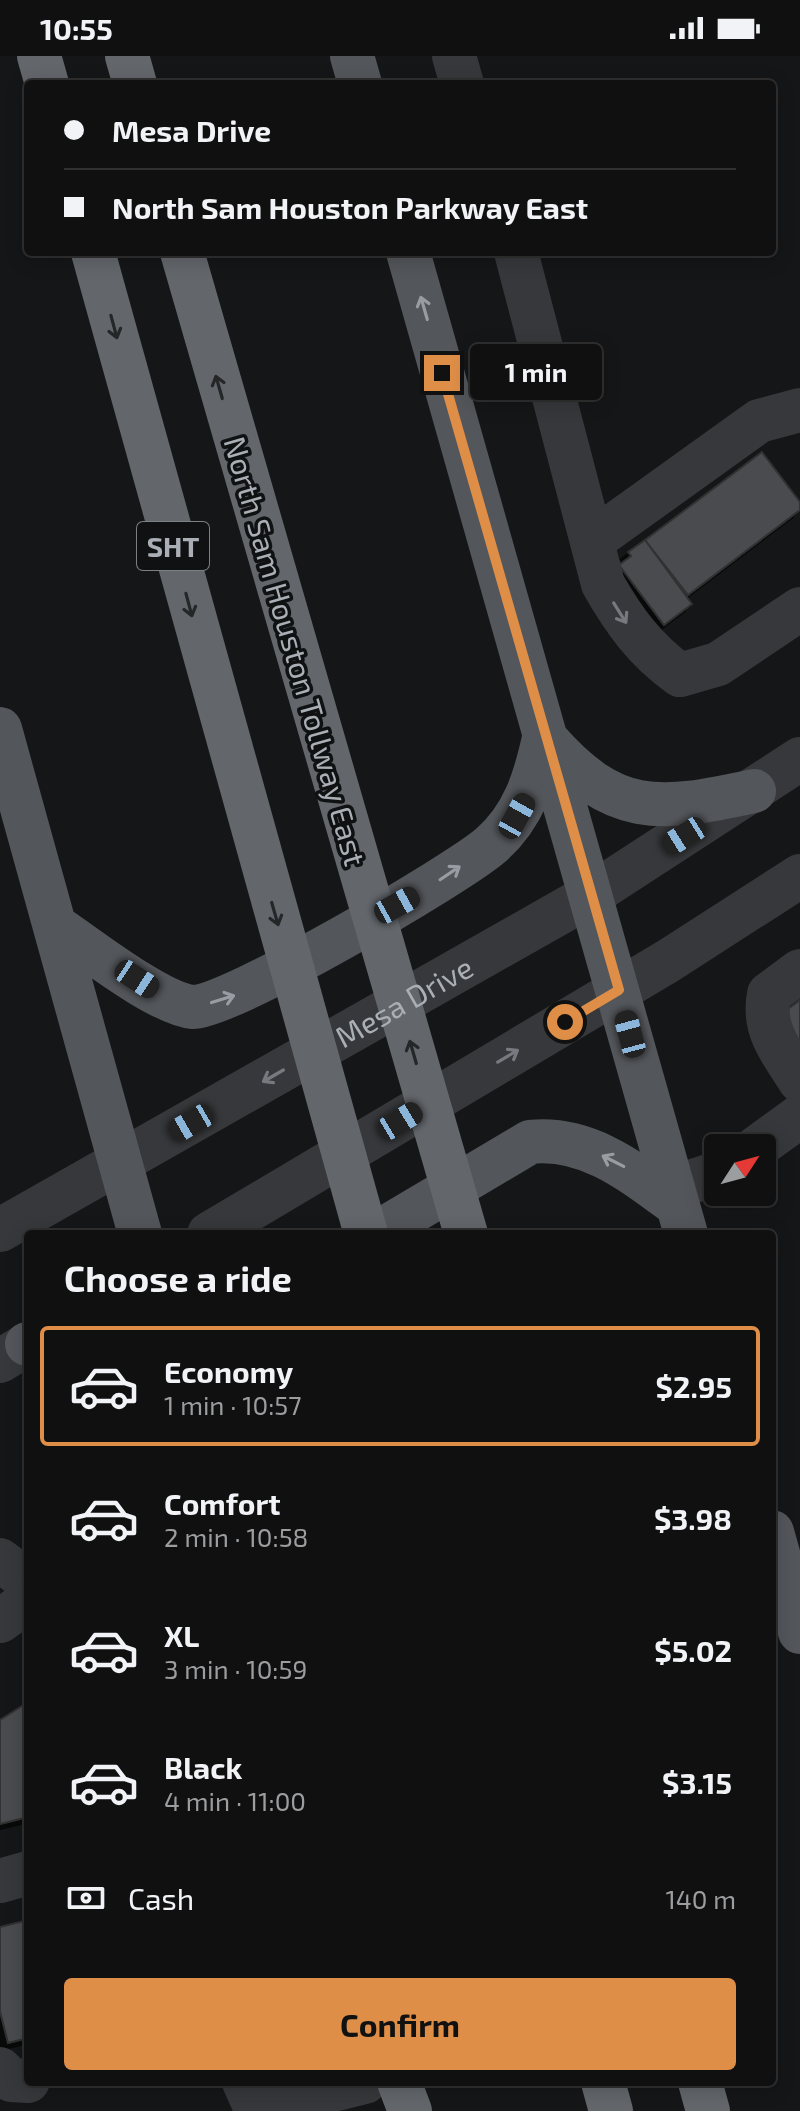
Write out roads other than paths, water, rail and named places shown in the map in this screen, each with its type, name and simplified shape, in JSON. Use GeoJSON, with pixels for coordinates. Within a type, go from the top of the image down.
{"type":"FeatureCollection","features":[{"type":"Feature","properties":{"kind":"highway"},"geometry":{"type":"LineString","coordinates":[[39,56],[46,80]]}},
{"type":"Feature","properties":{"kind":"highway"},"geometry":{"type":"LineString","coordinates":[[127,56],[134,80]]}},
{"type":"Feature","properties":{"kind":"highway","name":"SHT"},"geometry":{"type":"LineString","coordinates":[[94,256],[253,839],[365,1230]]}},
{"type":"Feature","properties":{"kind":"highway","name":"North Sam Houston Tollway East"},"geometry":{"type":"LineString","coordinates":[[183,256],[465,1230]]}},
{"type":"Feature","properties":{"kind":"highway"},"geometry":{"type":"LineString","coordinates":[[401,2086],[410,2111]]}},
{"type":"Feature","properties":{"kind":"highway"},"geometry":{"type":"LineString","coordinates":[[604,2086],[611,2111]]}},
{"type":"Feature","properties":{"kind":"highway"},"geometry":{"type":"LineString","coordinates":[[701,2086],[708,2111]]}},
{"type":"Feature","properties":{"kind":"main road"},"geometry":{"type":"LineString","coordinates":[[352,56],[359,80]]}},
{"type":"Feature","properties":{"kind":"main road"},"geometry":{"type":"LineString","coordinates":[[409,256],[589,896],[619,990],[678,1209]]}},
{"type":"Feature","properties":{"kind":"main road"},"geometry":{"type":"LineString","coordinates":[[0,729],[139,1230]]}},
{"type":"Feature","properties":{"kind":"main road"},"geometry":{"type":"LineString","coordinates":[[545,737],[571,767],[602,791],[625,799],[668,805],[754,791]]}},
{"type":"Feature","properties":{"kind":"main road"},"geometry":{"type":"LineString","coordinates":[[57,927],[164,997],[194,1007],[234,996],[424,890],[492,844],[517,816],[534,785],[545,737]]}},
{"type":"Feature","properties":{"kind":"main road"},"geometry":{"type":"LineString","coordinates":[[382,1230],[530,1142],[557,1139],[588,1149],[625,1167],[678,1209]]}},
{"type":"Feature","properties":{"kind":"main road"},"geometry":{"type":"LineString","coordinates":[[776,1546],[800,1632]]}},
{"type":"Feature","properties":{"kind":"main road"},"geometry":{"type":"LineString","coordinates":[[386,2086],[394,2111]]}},
{"type":"Feature","properties":{"kind":"street"},"geometry":{"type":"LineString","coordinates":[[454,56],[461,80]]}},
{"type":"Feature","properties":{"kind":"street"},"geometry":{"type":"LineString","coordinates":[[517,256],[603,584],[623,620],[651,654],[680,675],[718,664],[800,609]]}},
{"type":"Feature","properties":{"kind":"street"},"geometry":{"type":"LineString","coordinates":[[592,541],[759,421],[800,410]]}},
{"type":"Feature","properties":{"kind":"street","name":"Mesa Drive"},"geometry":{"type":"LineString","coordinates":[[0,1230],[589,896],[800,759]]}},
{"type":"Feature","properties":{"kind":"street"},"geometry":{"type":"LineString","coordinates":[[216,1230],[749,912],[800,876]]}},
{"type":"Feature","properties":{"kind":"street"},"geometry":{"type":"LineString","coordinates":[[798,975],[769,994],[765,1015],[768,1030],[798,1073]]}},
{"type":"Feature","properties":{"kind":"street"},"geometry":{"type":"LineString","coordinates":[[775,1134],[800,1116]]}},
{"type":"Feature","properties":{"kind":"street"},"geometry":{"type":"LineString","coordinates":[[678,1209],[704,1186]]}},
{"type":"Feature","properties":{"kind":"street"},"geometry":{"type":"LineString","coordinates":[[0,1361],[24,1346]]}},
{"type":"Feature","properties":{"kind":"street"},"geometry":{"type":"LineString","coordinates":[[0,1560],[24,1578]]}},
{"type":"Feature","properties":{"kind":"street"},"geometry":{"type":"LineString","coordinates":[[0,1621],[24,1604]]}},
{"type":"Feature","properties":{"kind":"street"},"geometry":{"type":"LineString","coordinates":[[0,1881],[24,1874]]}},
{"type":"Feature","properties":{"kind":"street"},"geometry":{"type":"LineString","coordinates":[[0,2069],[11,2080],[24,2081]]}},
{"type":"Feature","properties":{"kind":"street"},"geometry":{"type":"LineString","coordinates":[[251,2101],[341,2086]]}}]}
